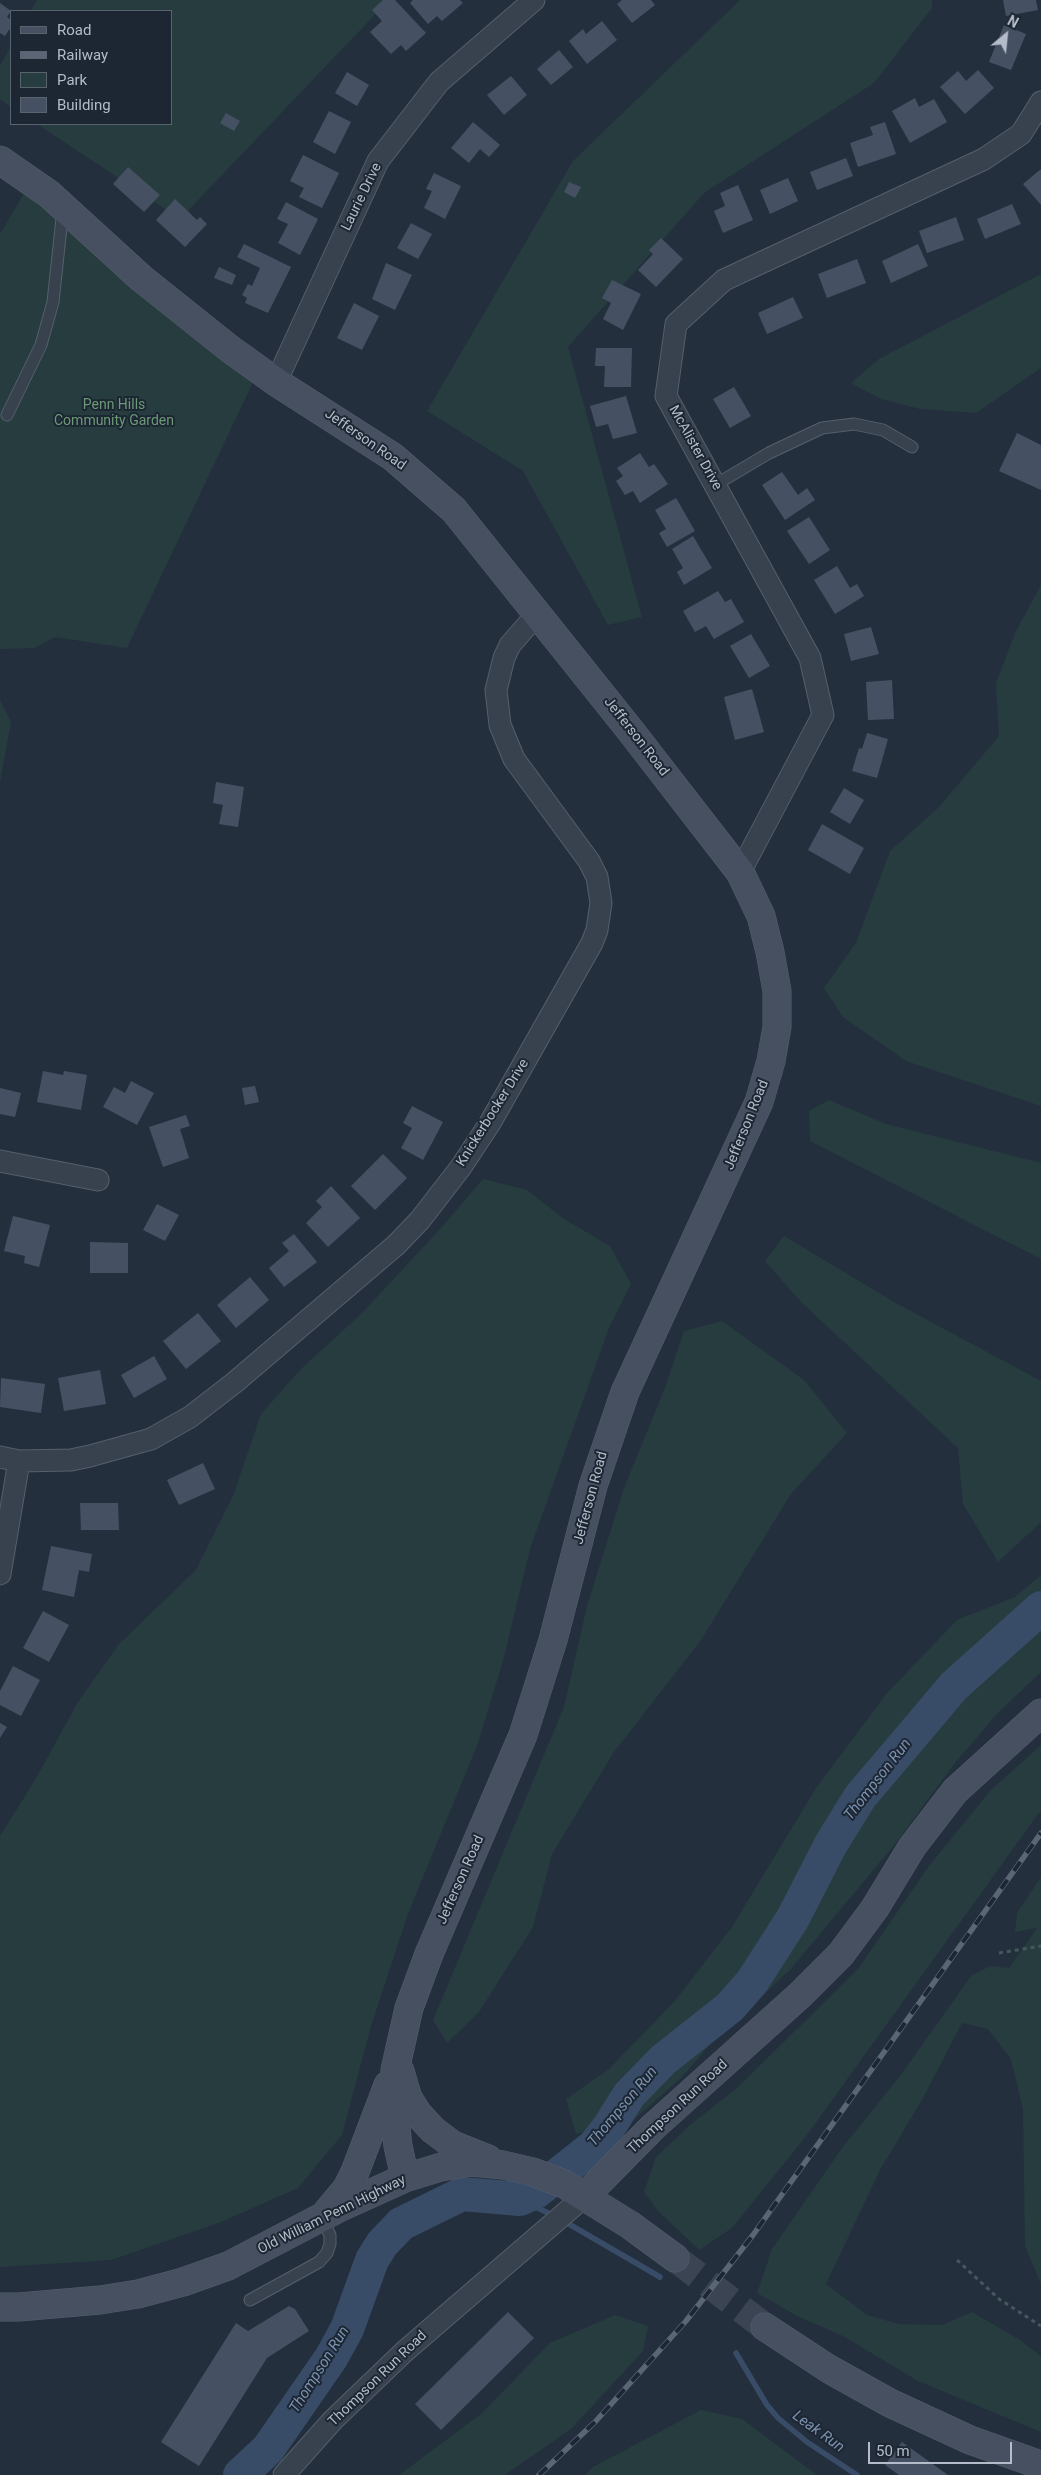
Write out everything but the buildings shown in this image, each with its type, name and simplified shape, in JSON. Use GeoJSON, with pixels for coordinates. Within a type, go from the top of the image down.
{"type":"FeatureCollection","features":[{"type":"Feature","properties":{"kind":"street","name":"Laurie Drive"},"geometry":{"type":"LineString","coordinates":[[276,382],[378,161],[439,82],[534,0]]}},
{"type":"Feature","properties":{"kind":"street","name":"McAlister Drive"},"geometry":{"type":"LineString","coordinates":[[740,872],[822,715],[810,658],[666,396],[676,324],[724,280],[984,159],[1021,134],[1041,102]]}},
{"type":"Feature","properties":{"kind":"street","name":"Jefferson Road"},"geometry":{"type":"LineString","coordinates":[[0,160],[49,194],[149,284],[230,349],[276,382],[386,453],[424,482],[454,510],[538,612],[740,872],[761,916],[774,976],[777,1027],[771,1062],[759,1102],[743,1141],[624,1392],[596,1477],[553,1640],[523,1735],[429,1954],[409,2008],[398,2055],[393,2100],[398,2146],[405,2178]]}},
{"type":"Feature","properties":{"kind":"street","name":"Knickerbocker Drive"},"geometry":{"type":"LineString","coordinates":[[9,1459],[72,1460],[111,1451],[151,1439],[190,1417],[234,1383],[396,1245],[420,1220],[461,1167],[490,1124],[592,943],[600,910],[600,891],[589,861],[514,759],[500,725],[496,690],[504,658],[510,645],[538,612]]}},
{"type":"Feature","properties":{"kind":"street"},"geometry":{"type":"LineString","coordinates":[[0,1162],[98,1180]]}},
{"type":"Feature","properties":{"kind":"street"},"geometry":{"type":"LineString","coordinates":[[0,1574],[9,1459]]}},
{"type":"Feature","properties":{"kind":"street","name":"Thompson Run Road"},"geometry":{"type":"LineString","coordinates":[[284,2475],[369,2383],[546,2229],[575,2195],[800,1996],[841,1954],[875,1908],[912,1847],[955,1791],[1041,1713]]}},
{"type":"Feature","properties":{"kind":"street"},"geometry":{"type":"LineString","coordinates":[[398,2055],[402,2080],[408,2098],[418,2114],[433,2130],[453,2145],[503,2165]]}},
{"type":"Feature","properties":{"kind":"street"},"geometry":{"type":"LineString","coordinates":[[322,2218],[347,2188],[356,2172],[398,2055]]}},
{"type":"Feature","properties":{"kind":"street","name":"Old William Penn Highway"},"geometry":{"type":"LineString","coordinates":[[0,2307],[100,2300],[138,2294],[183,2282],[228,2266],[405,2178],[441,2167],[471,2162],[503,2165],[533,2172],[575,2195],[675,2258]]}},
{"type":"Feature","properties":{"kind":"street"},"geometry":{"type":"LineString","coordinates":[[765,2327],[829,2368],[890,2403],[970,2440],[1041,2465]]}},
{"type":"Feature","properties":{"kind":"lane"},"geometry":{"type":"LineString","coordinates":[[7,416],[40,344],[53,302],[64,207]]}},
{"type":"Feature","properties":{"kind":"lane"},"geometry":{"type":"LineString","coordinates":[[715,485],[769,453],[822,428],[854,424],[882,430],[912,447]]}},
{"type":"Feature","properties":{"kind":"lane"},"geometry":{"type":"LineString","coordinates":[[250,2300],[319,2262],[327,2253],[330,2235],[322,2218]]}},
{"type":"Feature","properties":{"kind":"path"},"geometry":{"type":"LineString","coordinates":[[999,1953],[1041,1946]]}},
{"type":"Feature","properties":{"kind":"path"},"geometry":{"type":"LineString","coordinates":[[957,2260],[998,2299],[1041,2326]]}},
{"type":"Feature","properties":{"kind":"green space"},"geometry":{"type":"Polygon","coordinates":[[[37,0],[389,0],[180,219],[39,125],[172,125],[172,10],[32,10],[37,0]]]}},
{"type":"Feature","properties":{"kind":"green space"},"geometry":{"type":"Polygon","coordinates":[[[740,0],[932,0],[932,8],[874,83],[704,193],[568,347],[642,617],[608,625],[523,471],[427,411],[573,161],[740,0]]]}},
{"type":"Feature","properties":{"kind":"green space"},"geometry":{"type":"Polygon","coordinates":[[[10,48],[10,106],[0,99],[0,66],[10,48]]]}},
{"type":"Feature","properties":{"kind":"green space","name":"Penn Hills Community Garden"},"geometry":{"type":"Polygon","coordinates":[[[31,181],[255,378],[127,648],[55,637],[35,648],[0,649],[0,234],[31,181]]]}},
{"type":"Feature","properties":{"kind":"green space"},"geometry":{"type":"Polygon","coordinates":[[[1041,274],[1041,368],[976,413],[920,409],[881,399],[851,383],[879,359],[1041,274]]]}},
{"type":"Feature","properties":{"kind":"green space"},"geometry":{"type":"Polygon","coordinates":[[[1041,585],[1041,1106],[906,1061],[843,1017],[824,988],[856,943],[890,851],[939,807],[999,736],[996,683],[1016,631],[1041,585]]]}},
{"type":"Feature","properties":{"kind":"green space"},"geometry":{"type":"Polygon","coordinates":[[[0,700],[11,722],[0,782],[0,700]]]}},
{"type":"Feature","properties":{"kind":"green space"},"geometry":{"type":"Polygon","coordinates":[[[829,1100],[886,1124],[1041,1163],[1041,1259],[810,1141],[809,1111],[829,1100]]]}},
{"type":"Feature","properties":{"kind":"green space"},"geometry":{"type":"Polygon","coordinates":[[[483,1179],[527,1190],[564,1219],[610,1246],[631,1284],[609,1328],[530,1549],[503,1661],[478,1743],[408,1914],[371,2026],[342,2135],[298,2188],[221,2222],[111,2260],[0,2267],[0,1836],[35,1780],[78,1702],[119,1644],[196,1570],[233,1496],[261,1414],[303,1367],[361,1314],[441,1228],[483,1179]]]}},
{"type":"Feature","properties":{"kind":"green space"},"geometry":{"type":"Polygon","coordinates":[[[784,1236],[894,1302],[1041,1381],[1041,1522],[998,1562],[963,1504],[958,1448],[802,1303],[765,1261],[784,1236]]]}},
{"type":"Feature","properties":{"kind":"green space"},"geometry":{"type":"Polygon","coordinates":[[[722,1321],[804,1380],[847,1433],[791,1494],[701,1640],[614,1752],[552,1854],[533,1927],[479,2012],[447,2043],[433,2020],[564,1707],[587,1606],[624,1488],[666,1385],[684,1331],[722,1321]]]}},
{"type":"Feature","properties":{"kind":"green space"},"geometry":{"type":"Polygon","coordinates":[[[1041,1575],[1041,1672],[997,1714],[954,1764],[896,1843],[790,1970],[715,2039],[681,2078],[631,2122],[576,2134],[566,2099],[609,2069],[674,2002],[732,1927],[816,1788],[887,1693],[957,1620],[1015,1597],[1041,1575]]]}},
{"type":"Feature","properties":{"kind":"green space"},"geometry":{"type":"Polygon","coordinates":[[[1041,1745],[1041,1810],[807,2135],[732,2228],[699,2250],[658,2211],[644,2192],[656,2157],[690,2125],[738,2087],[858,1969],[929,1866],[990,1791],[1041,1745]]]}},
{"type":"Feature","properties":{"kind":"green space"},"geometry":{"type":"Polygon","coordinates":[[[1041,1877],[1041,2284],[1025,2246],[1023,2109],[1011,2059],[988,2029],[962,2023],[923,2098],[880,2170],[826,2284],[867,2315],[899,2324],[942,2325],[972,2312],[1020,2340],[1041,2356],[1041,2432],[918,2381],[845,2337],[797,2316],[757,2293],[772,2249],[842,2148],[900,2076],[971,1976],[990,1966],[1009,1968],[1037,1928],[1015,1932],[1017,1913],[1041,1877]]]}},
{"type":"Feature","properties":{"kind":"green space"},"geometry":{"type":"Polygon","coordinates":[[[615,2315],[648,2326],[643,2351],[572,2428],[505,2475],[399,2475],[481,2414],[550,2343],[615,2315]]]}},
{"type":"Feature","properties":{"kind":"green space"},"geometry":{"type":"Polygon","coordinates":[[[701,2410],[742,2419],[817,2475],[585,2475],[593,2467],[701,2410]]]}},
{"type":"Feature","properties":{"kind":"waterway","name":"Thompson Run"},"geometry":{"type":"LineString","coordinates":[[240,2475],[268,2449],[331,2358],[347,2329],[372,2260],[382,2244],[401,2224],[462,2194],[520,2199],[536,2192],[594,2146],[609,2127],[629,2095],[663,2060],[730,2007],[752,1982],[793,1918],[831,1844],[860,1797],[954,1686],[1041,1608]]}},
{"type":"Feature","properties":{"kind":"waterway","name":"Leak Run"},"geometry":{"type":"LineString","coordinates":[[520,2199],[554,2216]]}},
{"type":"Feature","properties":{"kind":"waterway","name":"Leak Run"},"geometry":{"type":"LineString","coordinates":[[562,2220],[660,2277]]}},
{"type":"Feature","properties":{"kind":"waterway","name":"Leak Run"},"geometry":{"type":"LineString","coordinates":[[736,2353],[767,2405],[778,2418],[807,2442],[857,2475]]}},
{"type":"Feature","properties":{"kind":"tunnel"},"geometry":{"type":"LineString","coordinates":[[675,2258],[765,2327]]}},
{"type":"Feature","properties":{"kind":"railway"},"geometry":{"type":"LineString","coordinates":[[539,2475],[595,2422],[686,2321],[753,2235],[1041,1833]]}}]}
